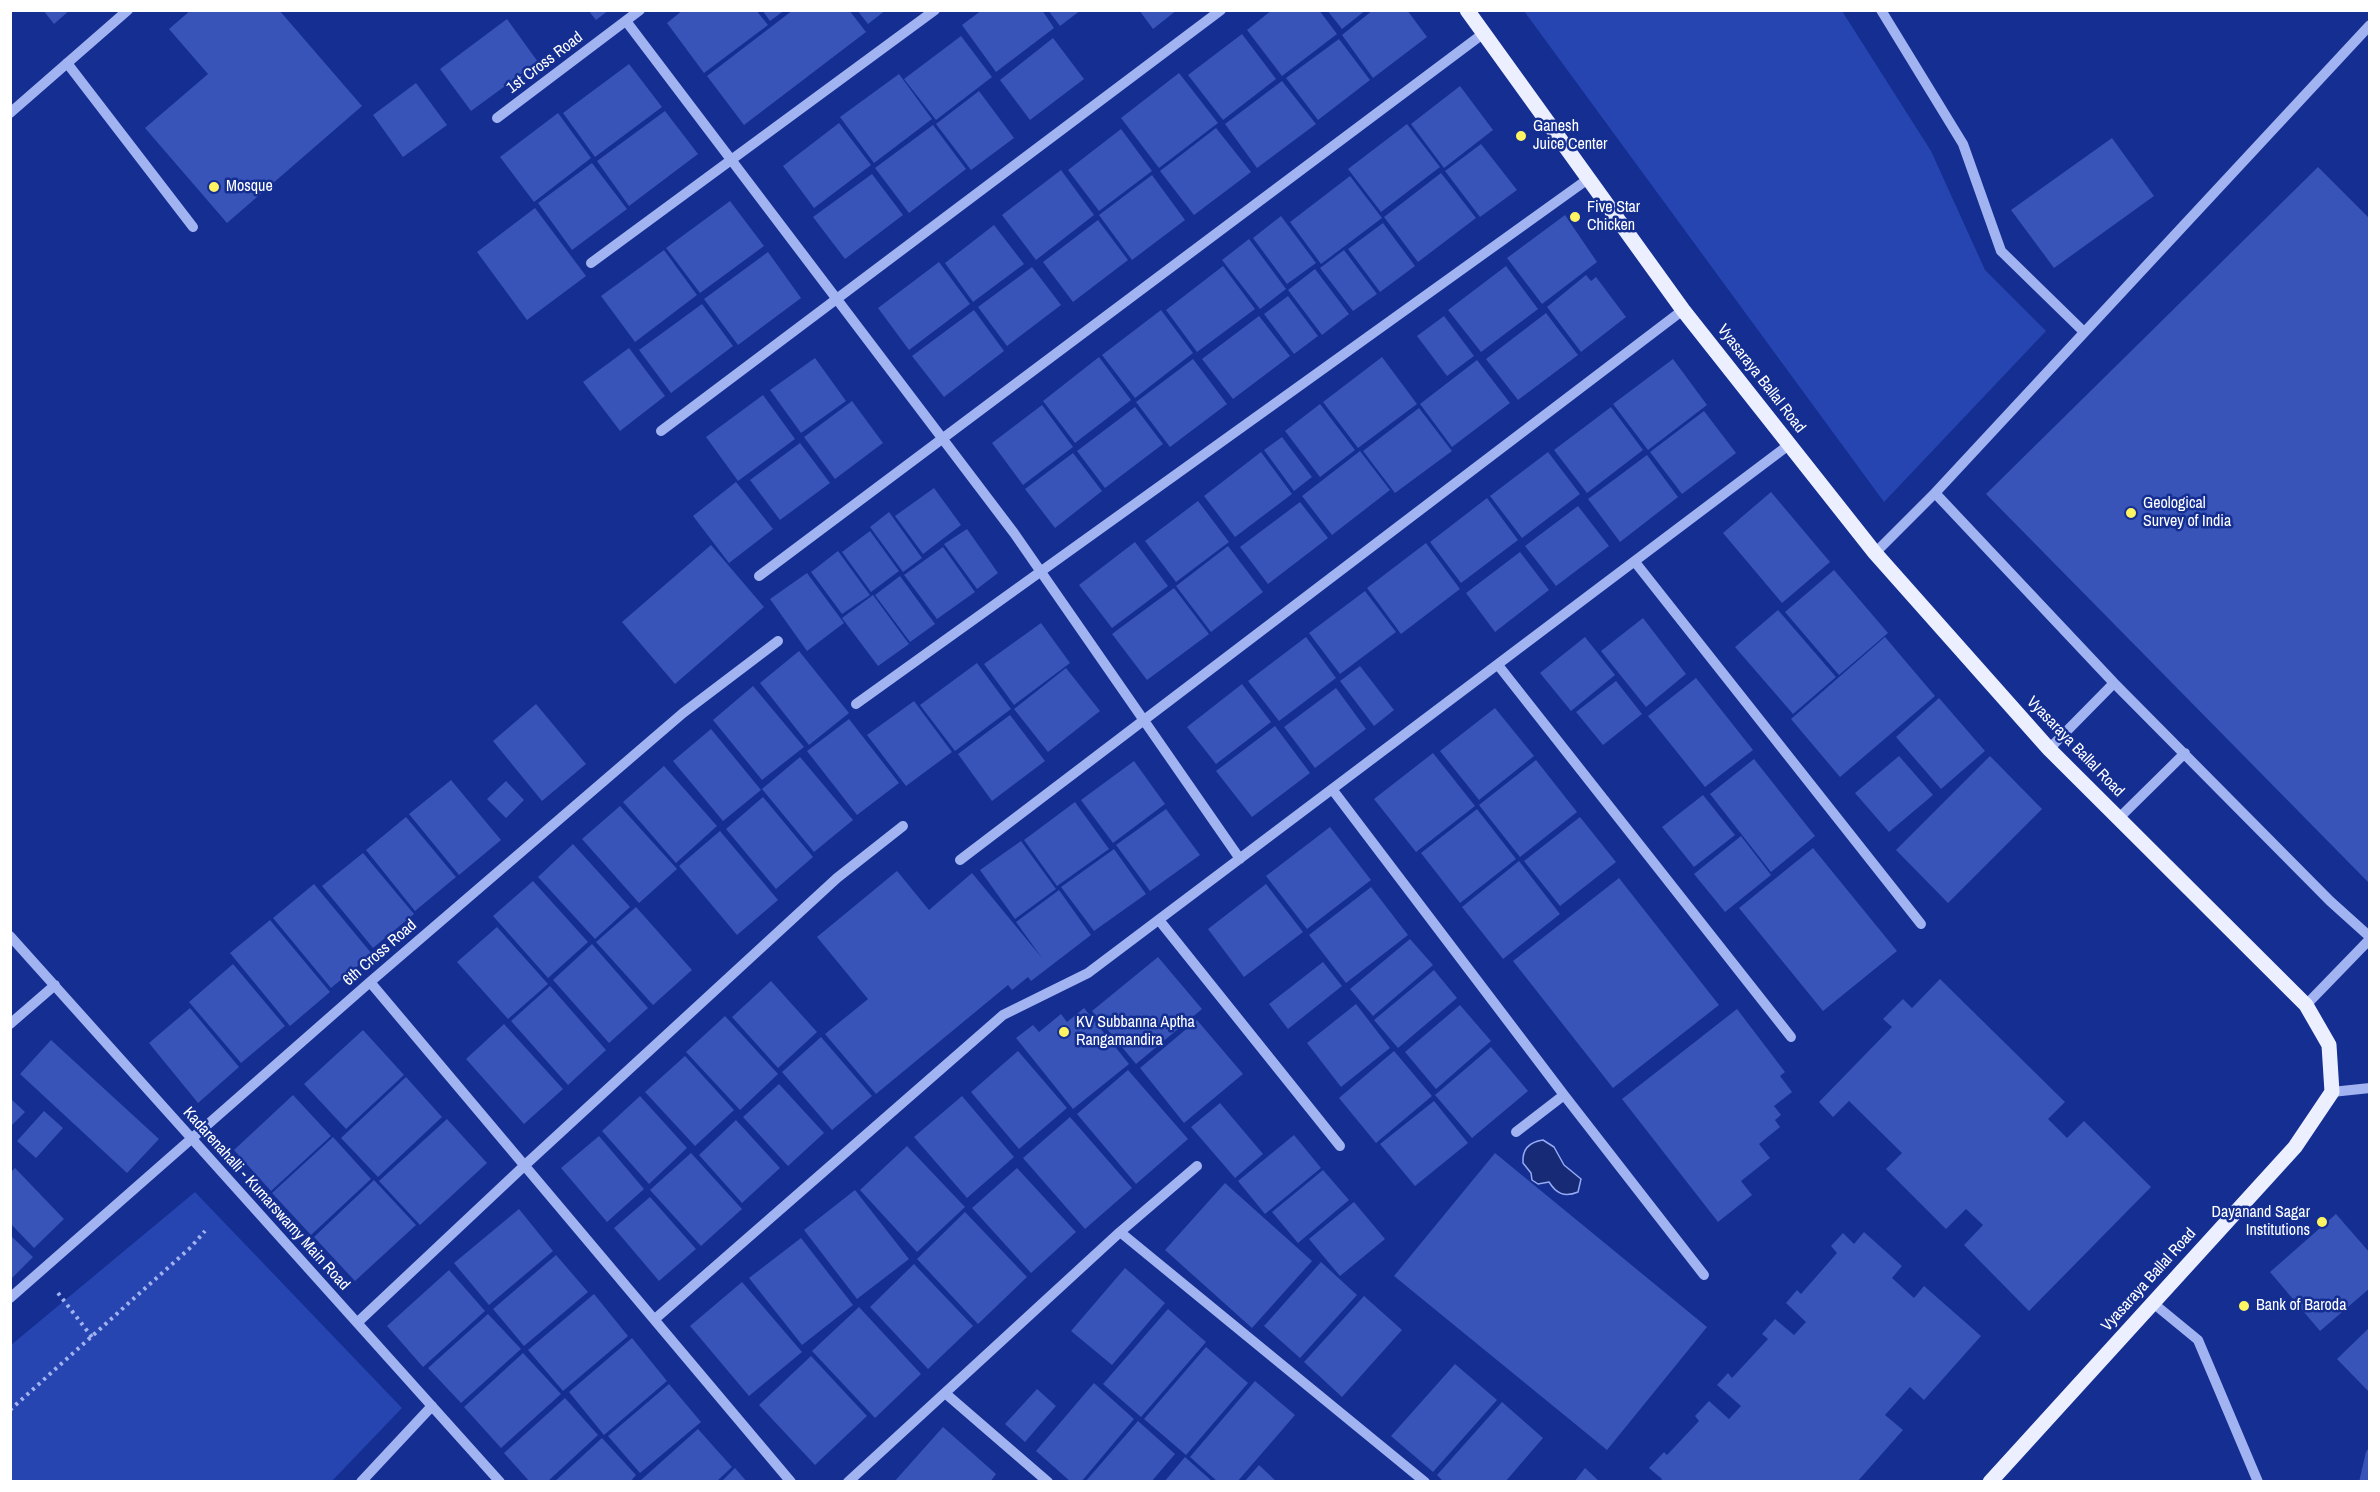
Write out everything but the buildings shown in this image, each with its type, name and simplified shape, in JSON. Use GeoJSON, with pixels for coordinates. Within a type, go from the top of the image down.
{"type":"FeatureCollection","features":[{"type":"Feature","properties":{"kind":"main road","name":"Vyasaraya Ballal Road"},"geometry":{"type":"LineString","coordinates":[[1467,10],[1683,310],[1875,553],[2049,749],[2306,1005],[2329,1045],[2332,1092],[2295,1147],[1990,1482]]}},
{"type":"Feature","properties":{"kind":"street"},"geometry":{"type":"LineString","coordinates":[[10,113],[128,10]]}},
{"type":"Feature","properties":{"kind":"street","name":"1st Cross Road"},"geometry":{"type":"LineString","coordinates":[[497,118],[640,10]]}},
{"type":"Feature","properties":{"kind":"street"},"geometry":{"type":"LineString","coordinates":[[591,263],[935,10]]}},
{"type":"Feature","properties":{"kind":"street"},"geometry":{"type":"LineString","coordinates":[[662,431],[1221,10]]}},
{"type":"Feature","properties":{"kind":"street"},"geometry":{"type":"LineString","coordinates":[[1881,10],[1963,144],[2001,250],[2084,332]]}},
{"type":"Feature","properties":{"kind":"street"},"geometry":{"type":"LineString","coordinates":[[626,21],[1042,571],[1240,859]]}},
{"type":"Feature","properties":{"kind":"street"},"geometry":{"type":"LineString","coordinates":[[1875,553],[1935,493],[2370,25]]}},
{"type":"Feature","properties":{"kind":"street"},"geometry":{"type":"LineString","coordinates":[[759,576],[1484,33]]}},
{"type":"Feature","properties":{"kind":"street"},"geometry":{"type":"LineString","coordinates":[[67,63],[193,227]]}},
{"type":"Feature","properties":{"kind":"street"},"geometry":{"type":"LineString","coordinates":[[856,704],[1588,179]]}},
{"type":"Feature","properties":{"kind":"street"},"geometry":{"type":"LineString","coordinates":[[960,860],[1683,310]]}},
{"type":"Feature","properties":{"kind":"street"},"geometry":{"type":"LineString","coordinates":[[655,1319],[1003,1015],[1088,973],[1790,444]]}},
{"type":"Feature","properties":{"kind":"street"},"geometry":{"type":"LineString","coordinates":[[1935,493],[2114,683],[2330,901],[2370,938],[2306,1005]]}},
{"type":"Feature","properties":{"kind":"street"},"geometry":{"type":"LineString","coordinates":[[1635,562],[1921,924]]}},
{"type":"Feature","properties":{"kind":"street","name":"6th Cross Road"},"geometry":{"type":"LineString","coordinates":[[10,1298],[370,982],[683,713],[778,641]]}},
{"type":"Feature","properties":{"kind":"street"},"geometry":{"type":"LineString","coordinates":[[1498,664],[1791,1037]]}},
{"type":"Feature","properties":{"kind":"street"},"geometry":{"type":"LineString","coordinates":[[2049,749],[2114,683]]}},
{"type":"Feature","properties":{"kind":"street"},"geometry":{"type":"LineString","coordinates":[[2119,818],[2185,753]]}},
{"type":"Feature","properties":{"kind":"street"},"geometry":{"type":"LineString","coordinates":[[1332,789],[1704,1275]]}},
{"type":"Feature","properties":{"kind":"street"},"geometry":{"type":"LineString","coordinates":[[357,1322],[837,878],[903,826]]}},
{"type":"Feature","properties":{"kind":"street"},"geometry":{"type":"LineString","coordinates":[[1159,920],[1340,1146]]}},
{"type":"Feature","properties":{"kind":"street","name":"Kadarenahalli - Kumarswamy Main Road"},"geometry":{"type":"LineString","coordinates":[[10,936],[500,1482]]}},
{"type":"Feature","properties":{"kind":"street"},"geometry":{"type":"LineString","coordinates":[[370,982],[791,1482]]}},
{"type":"Feature","properties":{"kind":"street"},"geometry":{"type":"LineString","coordinates":[[10,1024],[55,985]]}},
{"type":"Feature","properties":{"kind":"street"},"geometry":{"type":"LineString","coordinates":[[2332,1092],[2370,1088]]}},
{"type":"Feature","properties":{"kind":"street"},"geometry":{"type":"LineString","coordinates":[[1516,1132],[1564,1095]]}},
{"type":"Feature","properties":{"kind":"street"},"geometry":{"type":"LineString","coordinates":[[848,1482],[1120,1232],[1197,1166]]}},
{"type":"Feature","properties":{"kind":"street"},"geometry":{"type":"LineString","coordinates":[[1120,1232],[1425,1482]]}},
{"type":"Feature","properties":{"kind":"street"},"geometry":{"type":"LineString","coordinates":[[2153,1303],[2198,1340],[2258,1482]]}},
{"type":"Feature","properties":{"kind":"street"},"geometry":{"type":"LineString","coordinates":[[945,1393],[1048,1482]]}},
{"type":"Feature","properties":{"kind":"street"},"geometry":{"type":"LineString","coordinates":[[361,1482],[432,1406]]}},
{"type":"Feature","properties":{"kind":"path"},"geometry":{"type":"LineString","coordinates":[[10,1410],[191,1247],[205,1231]]}},
{"type":"Feature","properties":{"kind":"path"},"geometry":{"type":"LineString","coordinates":[[41,1271],[92,1337]]}},
{"type":"Feature","properties":{"kind":"shaded area"},"geometry":{"type":"Polygon","coordinates":[[[1524,11],[1842,11],[1931,151],[1985,270],[2046,331],[1884,502],[1524,11]]]}},
{"type":"Feature","properties":{"kind":"shaded area"},"geometry":{"type":"Polygon","coordinates":[[[1543,1140],[1554,1147],[1564,1165],[1581,1179],[1578,1192],[1565,1194],[1558,1192],[1549,1182],[1538,1184],[1532,1180],[1531,1173],[1523,1163],[1524,1154],[1530,1145],[1543,1140]]]}},
{"type":"Feature","properties":{"kind":"shaded area"},"geometry":{"type":"Polygon","coordinates":[[[195,1192],[402,1408],[332,1481],[11,1481],[11,1345],[195,1192]]]}},
{"type":"Feature","properties":{"kind":"place","name":"Ganesh Juice Center"},"geometry":{"type":"Point","coordinates":[1521,136]}},
{"type":"Feature","properties":{"kind":"place","name":"Mosque"},"geometry":{"type":"Point","coordinates":[214,187]}},
{"type":"Feature","properties":{"kind":"place","name":"Five Star Chicken"},"geometry":{"type":"Point","coordinates":[1575,217]}},
{"type":"Feature","properties":{"kind":"place","name":"Geological Survey of India"},"geometry":{"type":"Point","coordinates":[2131,513]}},
{"type":"Feature","properties":{"kind":"place","name":"KV Subbanna Aptha Rangamandira"},"geometry":{"type":"Point","coordinates":[1064,1032]}},
{"type":"Feature","properties":{"kind":"place","name":"Dayanand Sagar Institutions"},"geometry":{"type":"Point","coordinates":[2322,1222]}},
{"type":"Feature","properties":{"kind":"place","name":"Bank of Baroda"},"geometry":{"type":"Point","coordinates":[2244,1306]}}]}
